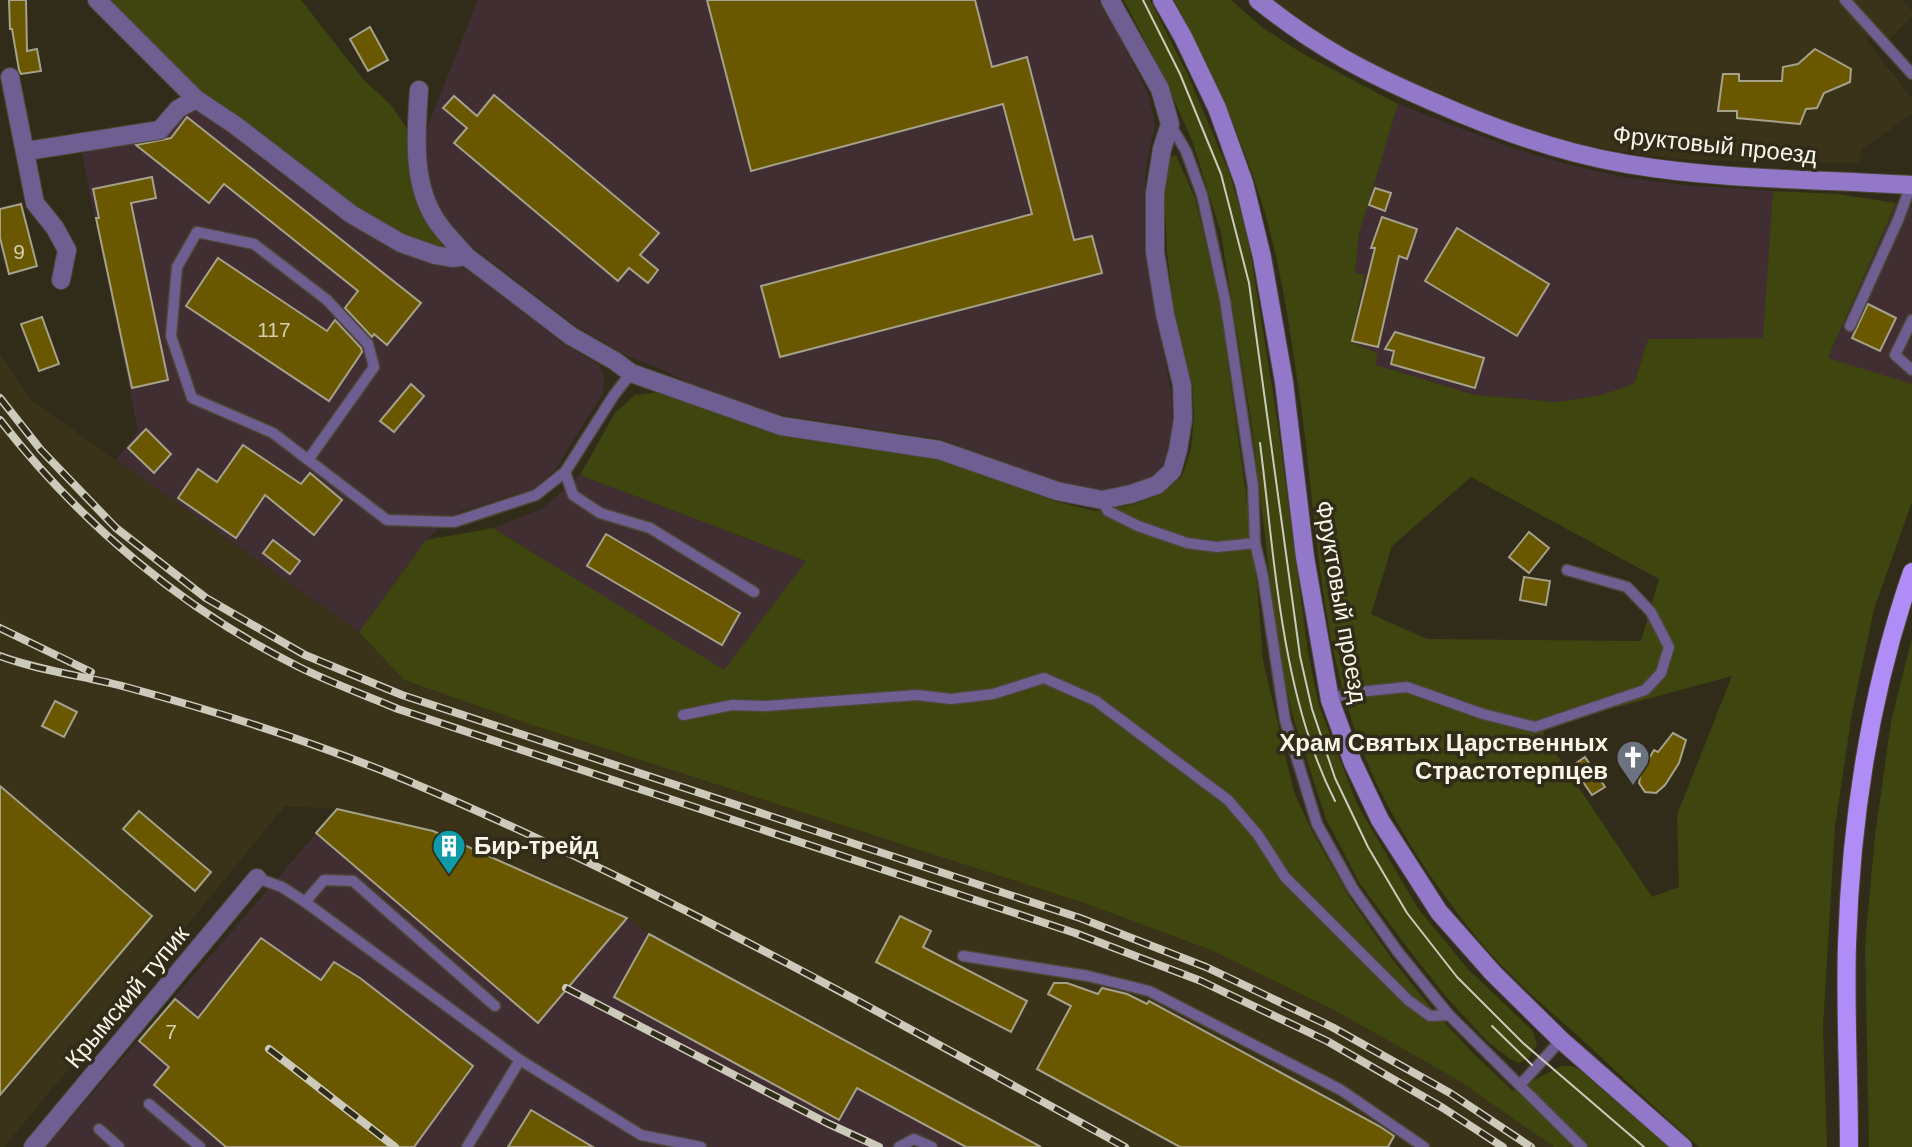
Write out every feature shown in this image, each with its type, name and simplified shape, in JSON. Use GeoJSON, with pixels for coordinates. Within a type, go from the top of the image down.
{"type":"FeatureCollection","features":[{"type":"Feature","properties":{"kind":"main road"},"geometry":{"type":"LineString","coordinates":[[1849,1147],[1847,945],[1855,831],[1874,714],[1898,613],[1912,572]]}},
{"type":"Feature","properties":{"kind":"street"},"geometry":{"type":"LineString","coordinates":[[97,0],[196,99],[235,125],[351,214],[401,243],[435,255],[466,257]]}},
{"type":"Feature","properties":{"kind":"street"},"geometry":{"type":"LineString","coordinates":[[419,90],[416,128],[419,173],[425,200],[437,222],[466,257],[571,337],[631,373],[781,426],[939,450],[1057,491],[1102,500],[1157,485],[1172,471],[1183,419],[1182,385],[1165,314],[1155,253],[1155,193],[1162,149],[1170,124],[1160,89],[1110,0]]}},
{"type":"Feature","properties":{"kind":"street","name":"Фруктовый проезд"},"geometry":{"type":"LineString","coordinates":[[1162,0],[1217,108],[1244,183],[1262,257],[1284,382],[1305,557],[1330,699],[1353,763],[1380,820],[1439,912],[1493,973],[1561,1040],[1683,1147]]}},
{"type":"Feature","properties":{"kind":"street","name":"Фруктовый проезд"},"geometry":{"type":"LineString","coordinates":[[1258,0],[1344,61],[1503,131],[1570,152],[1626,164],[1682,171],[1912,185]]}},
{"type":"Feature","properties":{"kind":"street"},"geometry":{"type":"LineString","coordinates":[[10,76],[14,104],[27,151],[35,203],[55,228],[67,250],[61,280]]}},
{"type":"Feature","properties":{"kind":"street"},"geometry":{"type":"LineString","coordinates":[[27,151],[160,130],[178,109],[196,99]]}},
{"type":"Feature","properties":{"kind":"street","name":"Крымский тупик"},"geometry":{"type":"LineString","coordinates":[[33,1147],[257,878]]}},
{"type":"Feature","properties":{"kind":"lane"},"geometry":{"type":"LineString","coordinates":[[1845,0],[1912,74]]}},
{"type":"Feature","properties":{"kind":"lane"},"geometry":{"type":"LineString","coordinates":[[1170,124],[1186,151],[1202,195],[1225,300],[1254,486],[1255,543],[1285,720],[1317,824],[1353,888],[1398,952],[1449,1015],[1582,1147]]}},
{"type":"Feature","properties":{"kind":"lane"},"geometry":{"type":"LineString","coordinates":[[1850,326],[1912,185]]}},
{"type":"Feature","properties":{"kind":"lane"},"geometry":{"type":"LineString","coordinates":[[308,460],[374,367],[368,344],[327,300],[254,244],[197,232],[177,267],[171,337],[192,398],[273,433],[308,460],[387,520],[454,522],[536,495],[565,472],[631,373]]}},
{"type":"Feature","properties":{"kind":"lane"},"geometry":{"type":"LineString","coordinates":[[1912,320],[1895,355],[1912,370]]}},
{"type":"Feature","properties":{"kind":"lane"},"geometry":{"type":"LineString","coordinates":[[565,472],[573,495],[600,513],[650,528],[754,592]]}},
{"type":"Feature","properties":{"kind":"lane"},"geometry":{"type":"LineString","coordinates":[[1102,500],[1108,511],[1138,526],[1187,543],[1217,547],[1255,543]]}},
{"type":"Feature","properties":{"kind":"lane"},"geometry":{"type":"LineString","coordinates":[[1330,699],[1348,693],[1407,687],[1483,714],[1535,727],[1645,691],[1661,673],[1668,647],[1651,612],[1627,587],[1567,570]]}},
{"type":"Feature","properties":{"kind":"lane"},"geometry":{"type":"LineString","coordinates":[[683,715],[732,705],[766,706],[917,695],[962,698],[993,694],[1044,678],[1096,701],[1228,800],[1258,835],[1285,877],[1408,1000],[1430,1016],[1449,1015]]}},
{"type":"Feature","properties":{"kind":"lane"},"geometry":{"type":"LineString","coordinates":[[257,878],[282,887],[305,902],[520,1060],[641,1135],[701,1147]]}},
{"type":"Feature","properties":{"kind":"lane"},"geometry":{"type":"LineString","coordinates":[[305,902],[324,880],[353,881],[495,1006]]}},
{"type":"Feature","properties":{"kind":"lane"},"geometry":{"type":"LineString","coordinates":[[963,956],[1088,976],[1149,991],[1340,1090],[1424,1147]]}},
{"type":"Feature","properties":{"kind":"lane"},"geometry":{"type":"LineString","coordinates":[[1520,1085],[1561,1040]]}},
{"type":"Feature","properties":{"kind":"lane"},"geometry":{"type":"LineString","coordinates":[[467,1147],[520,1060]]}},
{"type":"Feature","properties":{"kind":"lane"},"geometry":{"type":"LineString","coordinates":[[149,1104],[200,1147]]}},
{"type":"Feature","properties":{"kind":"lane"},"geometry":{"type":"LineString","coordinates":[[99,1129],[119,1147]]}},
{"type":"Feature","properties":{"kind":"lane"},"geometry":{"type":"LineString","coordinates":[[899,1147],[914,1139],[932,1147]]}},
{"type":"Feature","properties":{"kind":"shaded area"},"geometry":{"type":"Polygon","coordinates":[[[478,0],[1098,0],[1109,16],[1149,96],[1155,125],[1145,171],[1147,259],[1171,392],[1173,428],[1165,469],[1146,483],[1127,490],[1097,491],[1056,481],[940,439],[781,415],[732,404],[659,368],[629,357],[576,326],[467,243],[444,220],[432,198],[423,172],[427,128],[478,0]]]}},
{"type":"Feature","properties":{"kind":"shaded area"},"geometry":{"type":"Polygon","coordinates":[[[1273,0],[1903,0],[1912,11],[1912,17],[1889,39],[1879,29],[1866,39],[1912,99],[1912,114],[1862,149],[1859,163],[1689,160],[1630,153],[1574,143],[1516,125],[1384,71],[1351,54],[1273,0]]]}},
{"type":"Feature","properties":{"kind":"shaded area"},"geometry":{"type":"Polygon","coordinates":[[[1398,104],[1509,147],[1566,164],[1623,177],[1683,185],[1773,191],[1764,338],[1648,339],[1634,384],[1601,395],[1558,402],[1475,395],[1375,365],[1351,342],[1365,276],[1355,273],[1359,234],[1398,104]]]}},
{"type":"Feature","properties":{"kind":"shaded area"},"geometry":{"type":"Polygon","coordinates":[[[184,112],[205,112],[454,265],[464,267],[479,276],[564,344],[599,365],[604,378],[603,393],[555,470],[533,489],[456,513],[426,540],[359,632],[116,460],[138,431],[82,153],[167,135],[184,112]]]}},
{"type":"Feature","properties":{"kind":"shaded area"},"geometry":{"type":"Polygon","coordinates":[[[1896,203],[1912,207],[1912,384],[1828,359],[1896,203]]]}},
{"type":"Feature","properties":{"kind":"shaded area"},"geometry":{"type":"Polygon","coordinates":[[[0,354],[31,400],[359,632],[404,680],[526,723],[1084,903],[1211,950],[1336,1011],[1458,1080],[1554,1147],[1041,1147],[649,934],[627,918],[433,831],[337,809],[285,806],[4,1147],[0,1147],[0,354]]]}},
{"type":"Feature","properties":{"kind":"shaded area"},"geometry":{"type":"Polygon","coordinates":[[[580,475],[806,561],[724,671],[493,528],[544,508],[580,475]]]}},
{"type":"Feature","properties":{"kind":"shaded area"},"geometry":{"type":"Polygon","coordinates":[[[337,809],[433,831],[627,918],[649,934],[1041,1147],[46,1147],[337,809]]]}},
{"type":"Feature","properties":{"kind":"green space"},"geometry":{"type":"Polygon","coordinates":[[[103,0],[301,0],[363,79],[392,106],[407,129],[413,157],[442,246],[435,251],[379,227],[207,98],[103,0]]]}},
{"type":"Feature","properties":{"kind":"green space"},"geometry":{"type":"Polygon","coordinates":[[[1124,0],[1150,0],[1187,73],[1229,172],[1247,231],[1278,425],[1308,653],[1319,706],[1357,804],[1417,907],[1468,969],[1533,1031],[1537,1045],[1530,1057],[1519,1063],[1488,1042],[1447,998],[1360,884],[1326,819],[1293,717],[1279,656],[1252,427],[1221,233],[1193,143],[1166,82],[1124,0]]]}},
{"type":"Feature","properties":{"kind":"green space"},"geometry":{"type":"Polygon","coordinates":[[[1174,0],[1231,0],[1262,27],[1300,52],[1398,104],[1359,234],[1355,273],[1365,275],[1351,342],[1377,353],[1376,365],[1475,395],[1558,402],[1601,395],[1634,384],[1648,339],[1763,338],[1773,191],[1837,194],[1896,203],[1828,358],[1912,384],[1912,502],[1874,609],[1852,713],[1835,826],[1823,1027],[1827,1147],[1699,1147],[1501,965],[1462,919],[1424,867],[1391,811],[1365,757],[1349,711],[1327,617],[1304,426],[1280,277],[1269,228],[1237,133],[1174,0]],[[1471,477],[1392,546],[1371,614],[1427,639],[1641,641],[1659,579],[1471,477]],[[1732,676],[1547,726],[1543,734],[1652,897],[1679,887],[1677,815],[1732,676]]]}},
{"type":"Feature","properties":{"kind":"green space"},"geometry":{"type":"Polygon","coordinates":[[[1176,155],[1195,198],[1219,300],[1257,583],[1263,660],[1294,792],[1312,831],[1350,898],[1392,959],[1432,1009],[1513,1091],[1561,1066],[1572,1066],[1579,1069],[1669,1147],[1554,1147],[1458,1080],[1336,1011],[1211,950],[1084,903],[526,723],[404,680],[359,632],[426,540],[493,528],[724,670],[806,561],[580,475],[615,413],[635,395],[659,392],[780,436],[939,459],[1054,501],[1095,511],[1131,505],[1160,495],[1182,476],[1191,449],[1194,415],[1192,383],[1174,313],[1167,251],[1164,192],[1169,158],[1176,155]]]}},
{"type":"Feature","properties":{"kind":"green space"},"geometry":{"type":"Polygon","coordinates":[[[1912,638],[1912,1147],[1869,1147],[1865,945],[1875,836],[1891,722],[1912,638]]]}},
{"type":"Feature","properties":{"kind":"building"},"geometry":{"type":"Polygon","coordinates":[[[9,0],[26,0],[27,51],[37,49],[41,71],[21,74],[19,70],[10,29],[9,0]]]}},
{"type":"Feature","properties":{"kind":"building"},"geometry":{"type":"Polygon","coordinates":[[[707,0],[975,0],[992,67],[1027,57],[1074,240],[1092,236],[1102,273],[780,357],[761,286],[1032,214],[1003,104],[751,171],[707,0]]]}},
{"type":"Feature","properties":{"kind":"building"},"geometry":{"type":"Polygon","coordinates":[[[370,27],[388,60],[368,71],[350,39],[370,27]]]}},
{"type":"Feature","properties":{"kind":"building"},"geometry":{"type":"Polygon","coordinates":[[[1815,49],[1851,69],[1850,82],[1824,93],[1817,108],[1806,109],[1800,124],[1737,118],[1737,111],[1718,111],[1723,74],[1739,74],[1739,81],[1782,81],[1783,67],[1798,64],[1815,49]]]}},
{"type":"Feature","properties":{"kind":"building"},"geometry":{"type":"Polygon","coordinates":[[[494,95],[659,233],[640,255],[658,270],[648,283],[629,268],[618,281],[454,143],[467,128],[443,108],[454,96],[477,116],[494,95]]]}},
{"type":"Feature","properties":{"kind":"building"},"geometry":{"type":"Polygon","coordinates":[[[187,117],[421,303],[387,345],[374,334],[372,337],[345,308],[358,291],[224,184],[209,203],[136,145],[171,138],[187,117]]]}},
{"type":"Feature","properties":{"kind":"building"},"geometry":{"type":"Polygon","coordinates":[[[152,177],[156,198],[131,203],[168,380],[132,388],[96,218],[99,218],[93,189],[152,177]]]}},
{"type":"Feature","properties":{"kind":"building"},"geometry":{"type":"Polygon","coordinates":[[[1375,188],[1391,193],[1385,211],[1369,205],[1375,188]]]}},
{"type":"Feature","properties":{"kind":"building"},"geometry":{"type":"Polygon","coordinates":[[[21,204],[37,266],[9,274],[0,238],[0,209],[21,204]]]}},
{"type":"Feature","properties":{"kind":"building"},"geometry":{"type":"Polygon","coordinates":[[[1382,217],[1417,229],[1407,259],[1399,256],[1378,347],[1352,341],[1375,248],[1371,248],[1382,217]]]}},
{"type":"Feature","properties":{"kind":"building"},"geometry":{"type":"Polygon","coordinates":[[[1457,228],[1549,284],[1517,336],[1425,281],[1457,228]]]}},
{"type":"Feature","properties":{"kind":"building"},"geometry":{"type":"Polygon","coordinates":[[[218,258],[327,331],[335,320],[361,348],[362,352],[329,401],[186,306],[218,258]]]}},
{"type":"Feature","properties":{"kind":"building"},"geometry":{"type":"Polygon","coordinates":[[[1868,304],[1896,318],[1880,351],[1852,338],[1868,304]]]}},
{"type":"Feature","properties":{"kind":"building"},"geometry":{"type":"Polygon","coordinates":[[[42,317],[59,364],[39,371],[21,324],[42,317]]]}},
{"type":"Feature","properties":{"kind":"building"},"geometry":{"type":"Polygon","coordinates":[[[1395,332],[1484,358],[1475,388],[1391,364],[1394,351],[1385,349],[1395,332]]]}},
{"type":"Feature","properties":{"kind":"building"},"geometry":{"type":"Polygon","coordinates":[[[411,384],[424,396],[394,432],[380,421],[411,384]]]}},
{"type":"Feature","properties":{"kind":"building"},"geometry":{"type":"Polygon","coordinates":[[[146,429],[171,454],[154,473],[128,448],[146,429]]]}},
{"type":"Feature","properties":{"kind":"building"},"geometry":{"type":"Polygon","coordinates":[[[243,445],[301,484],[310,473],[342,500],[314,535],[265,495],[236,538],[178,498],[198,469],[217,482],[243,445]]]}},
{"type":"Feature","properties":{"kind":"building"},"geometry":{"type":"Polygon","coordinates":[[[1529,532],[1549,548],[1529,573],[1509,557],[1529,532]]]}},
{"type":"Feature","properties":{"kind":"building"},"geometry":{"type":"Polygon","coordinates":[[[606,534],[740,613],[722,645],[587,566],[606,534]]]}},
{"type":"Feature","properties":{"kind":"building"},"geometry":{"type":"Polygon","coordinates":[[[273,540],[300,561],[290,574],[263,553],[273,540]]]}},
{"type":"Feature","properties":{"kind":"building"},"geometry":{"type":"Polygon","coordinates":[[[1524,577],[1550,581],[1546,605],[1520,600],[1524,577]]]}},
{"type":"Feature","properties":{"kind":"building"},"geometry":{"type":"Polygon","coordinates":[[[55,701],[77,712],[64,737],[42,726],[55,701]]]}},
{"type":"Feature","properties":{"kind":"building"},"geometry":{"type":"Polygon","coordinates":[[[1673,733],[1686,740],[1679,763],[1665,785],[1656,793],[1645,792],[1639,783],[1641,772],[1654,750],[1658,752],[1673,733]]]}},
{"type":"Feature","properties":{"kind":"building"},"geometry":{"type":"Polygon","coordinates":[[[1585,757],[1605,787],[1592,795],[1572,766],[1585,757]]]}},
{"type":"Feature","properties":{"kind":"building"},"geometry":{"type":"Polygon","coordinates":[[[0,786],[152,916],[0,1095],[0,786]]]}},
{"type":"Feature","properties":{"kind":"building","name":"Бир-трейд"},"geometry":{"type":"Polygon","coordinates":[[[337,809],[433,831],[627,918],[538,1023],[316,833],[337,809]]]}},
{"type":"Feature","properties":{"kind":"building"},"geometry":{"type":"Polygon","coordinates":[[[139,811],[211,872],[195,891],[123,829],[139,811]]]}},
{"type":"Feature","properties":{"kind":"building"},"geometry":{"type":"Polygon","coordinates":[[[900,916],[931,931],[923,947],[1027,1001],[1011,1032],[876,962],[900,916]]]}},
{"type":"Feature","properties":{"kind":"building"},"geometry":{"type":"Polygon","coordinates":[[[649,934],[1041,1147],[966,1147],[857,1088],[839,1120],[614,997],[649,934]]]}},
{"type":"Feature","properties":{"kind":"building"},"geometry":{"type":"Polygon","coordinates":[[[261,938],[321,980],[334,962],[360,978],[473,1066],[414,1147],[226,1147],[154,1085],[169,1067],[139,1041],[175,999],[198,1018],[261,938]]]}},
{"type":"Feature","properties":{"kind":"building"},"geometry":{"type":"Polygon","coordinates":[[[1054,983],[1067,983],[1098,994],[1102,988],[1127,994],[1147,1004],[1149,1001],[1394,1136],[1388,1147],[1180,1147],[1037,1069],[1071,1006],[1048,994],[1054,983]]]}},
{"type":"Feature","properties":{"kind":"building"},"geometry":{"type":"Polygon","coordinates":[[[531,1110],[593,1147],[508,1147],[531,1110]]]}},
{"type":"Feature","properties":{"kind":"tram line"},"geometry":{"type":"LineString","coordinates":[[1143,0],[1180,74],[1221,174],[1249,283],[1300,656],[1312,709],[1335,778],[1368,847],[1407,913],[1457,977],[1523,1043],[1644,1147]]}},
{"type":"Feature","properties":{"kind":"tram line"},"geometry":{"type":"LineString","coordinates":[[1260,443],[1276,580],[1291,672],[1317,760],[1335,801]]}},
{"type":"Feature","properties":{"kind":"tram line"},"geometry":{"type":"LineString","coordinates":[[1492,1026],[1532,1065]]}},
{"type":"Feature","properties":{"kind":"railway"},"geometry":{"type":"LineString","coordinates":[[0,398],[41,450],[116,528],[206,598],[305,655],[402,695],[1080,918],[1206,967],[1332,1027],[1450,1093],[1531,1147]]}},
{"type":"Feature","properties":{"kind":"railway"},"geometry":{"type":"LineString","coordinates":[[0,420],[64,494],[136,560],[174,591],[214,618],[299,667],[398,709],[1075,933],[1201,981],[1327,1041],[1443,1108],[1503,1147]]}},
{"type":"Feature","properties":{"kind":"railway"},"geometry":{"type":"LineString","coordinates":[[0,628],[91,672]]}},
{"type":"Feature","properties":{"kind":"railway"},"geometry":{"type":"LineString","coordinates":[[0,656],[31,666],[126,687],[304,741],[408,781],[500,821],[681,908],[1125,1147]]}},
{"type":"Feature","properties":{"kind":"railway"},"geometry":{"type":"LineString","coordinates":[[566,988],[827,1123],[879,1147]]}},
{"type":"Feature","properties":{"kind":"railway"},"geometry":{"type":"LineString","coordinates":[[269,1049],[395,1147]]}},
{"type":"Feature","properties":{"kind":"place","name":"Храм Святых Царственных Страстотерпцев"},"geometry":{"type":"Point","coordinates":[1633,787]}},
{"type":"Feature","properties":{"kind":"place","name":"Бир-трейд"},"geometry":{"type":"Point","coordinates":[449,876]}}]}
